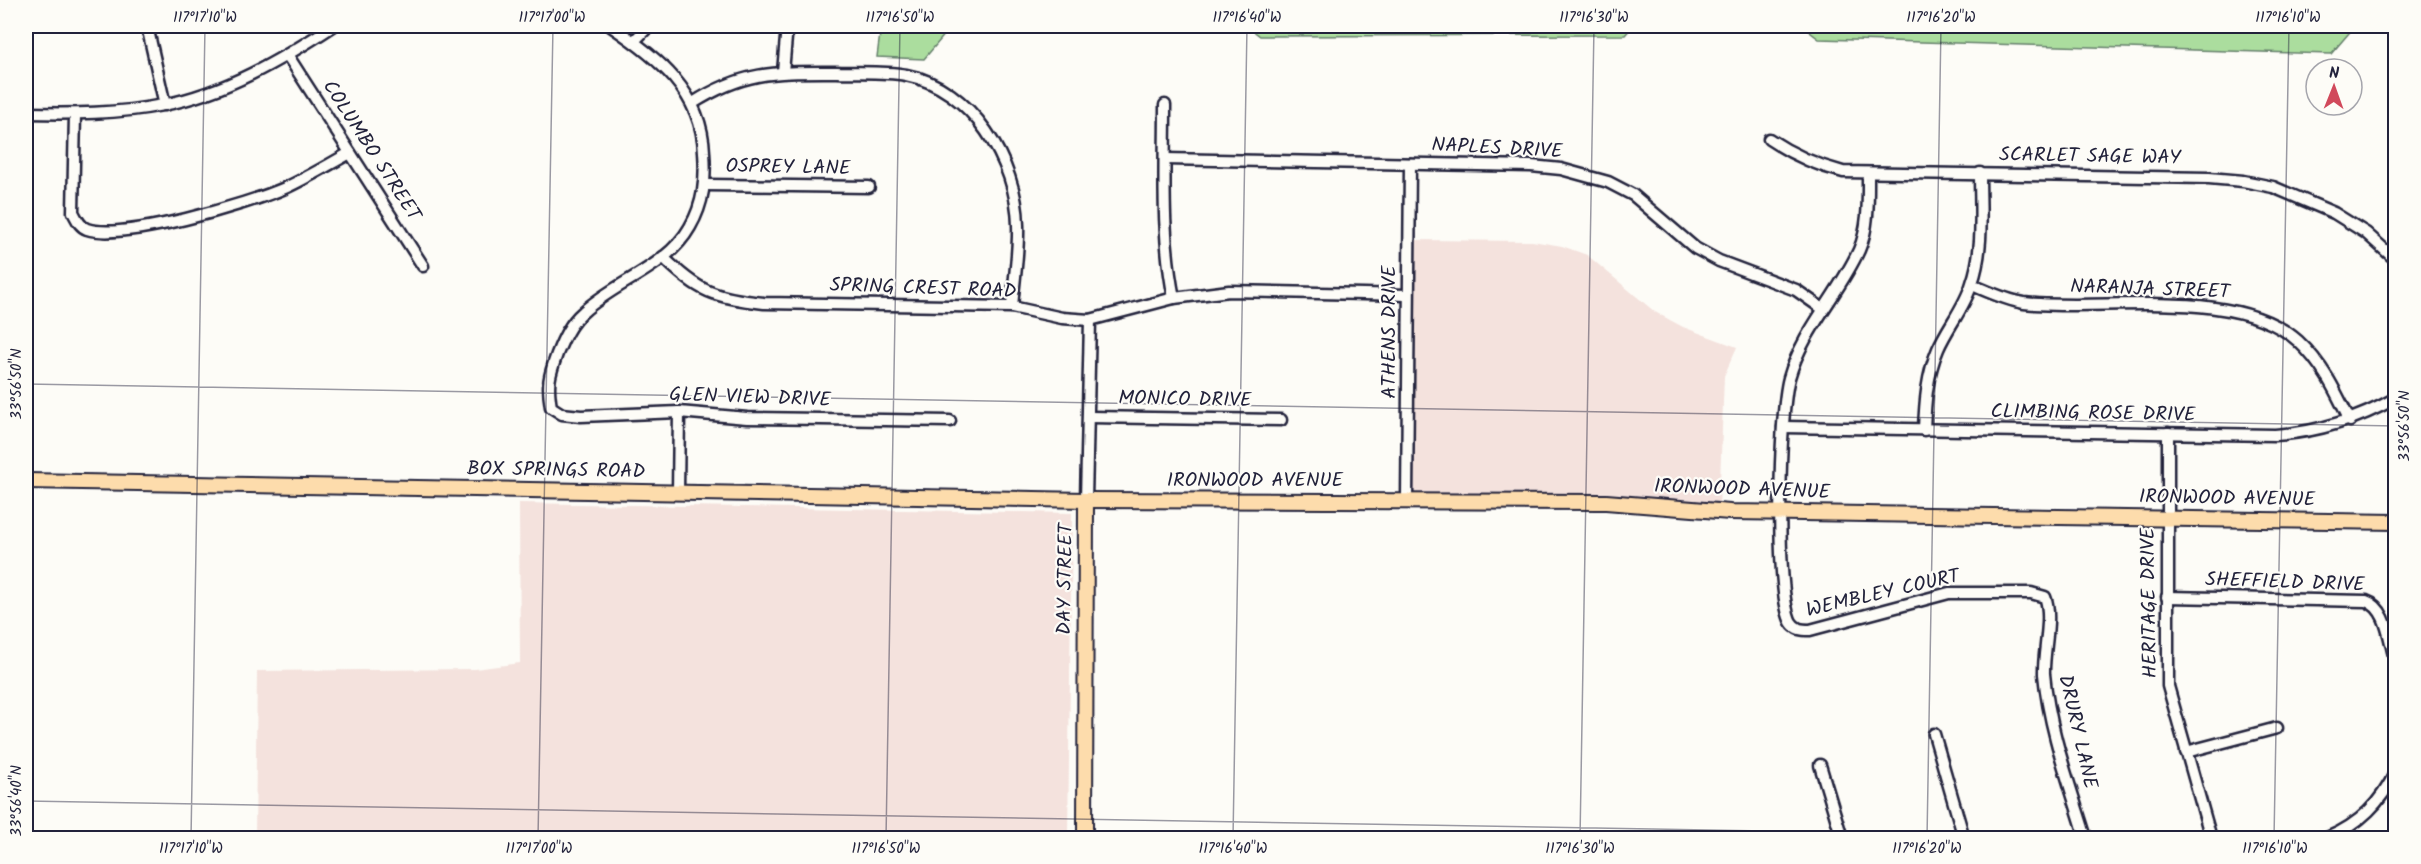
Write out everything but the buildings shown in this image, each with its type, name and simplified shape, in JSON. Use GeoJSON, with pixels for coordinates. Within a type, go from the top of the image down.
{"type":"FeatureCollection","features":[{"type":"Feature","properties":{"kind":"main road","name":"BOX SPRINGS ROAD"},"geometry":{"type":"LineString","coordinates":[[26,481],[1086,501]]}},
{"type":"Feature","properties":{"kind":"main road","name":"IRONWOOD AVENUE"},"geometry":{"type":"LineString","coordinates":[[1086,501],[1606,502],[1708,511],[1781,513],[2396,522]]}},
{"type":"Feature","properties":{"kind":"main road","name":"DAY STREET"},"geometry":{"type":"LineString","coordinates":[[1085,838],[1086,501]]}},
{"type":"Feature","properties":{"kind":"street"},"geometry":{"type":"LineString","coordinates":[[147,26],[165,105]]}},
{"type":"Feature","properties":{"kind":"street"},"geometry":{"type":"LineString","coordinates":[[26,113],[75,114],[165,105],[240,80],[288,56],[333,26]]}},
{"type":"Feature","properties":{"kind":"street"},"geometry":{"type":"LineString","coordinates":[[611,26],[659,62],[693,103],[704,129],[706,185],[690,228],[663,257]]}},
{"type":"Feature","properties":{"kind":"street"},"geometry":{"type":"LineString","coordinates":[[634,41],[649,26]]}},
{"type":"Feature","properties":{"kind":"street"},"geometry":{"type":"LineString","coordinates":[[783,72],[787,26]]}},
{"type":"Feature","properties":{"kind":"street","name":"COLUMBO STREET"},"geometry":{"type":"LineString","coordinates":[[288,56],[423,266]]}},
{"type":"Feature","properties":{"kind":"street"},"geometry":{"type":"LineString","coordinates":[[693,103],[733,81],[757,74],[783,72],[906,75],[934,84],[956,98],[976,117],[1008,172],[1016,200],[1018,225],[1012,307]]}},
{"type":"Feature","properties":{"kind":"street"},"geometry":{"type":"LineString","coordinates":[[1165,105],[1164,224],[1166,257],[1174,298]]}},
{"type":"Feature","properties":{"kind":"street"},"geometry":{"type":"LineString","coordinates":[[75,114],[73,212],[78,223],[87,229],[136,227],[180,220],[237,206],[286,187],[350,153]]}},
{"type":"Feature","properties":{"kind":"street","name":"SCARLET SAGE WAY"},"geometry":{"type":"LineString","coordinates":[[1769,139],[1791,154],[1817,166],[1868,174],[1980,173],[2209,178],[2273,187],[2334,213],[2366,233],[2396,260]]}},
{"type":"Feature","properties":{"kind":"street","name":"NAPLES DRIVE"},"geometry":{"type":"LineString","coordinates":[[1165,159],[1531,166],[1561,169],[1592,177],[1633,195],[1695,248],[1719,261],[1796,290],[1824,309]]}},
{"type":"Feature","properties":{"kind":"street","name":"ATHENS DRIVE"},"geometry":{"type":"LineString","coordinates":[[1407,500],[1410,164]]}},
{"type":"Feature","properties":{"kind":"street"},"geometry":{"type":"LineString","coordinates":[[1924,430],[1930,368],[1939,346],[1972,285],[1980,250],[1980,173]]}},
{"type":"Feature","properties":{"kind":"street"},"geometry":{"type":"LineString","coordinates":[[1781,513],[1783,428],[1789,377],[1824,309],[1859,249],[1868,204],[1868,174]]}},
{"type":"Feature","properties":{"kind":"street","name":"OSPREY LANE"},"geometry":{"type":"LineString","coordinates":[[706,185],[869,188]]}},
{"type":"Feature","properties":{"kind":"street","name":"SPRING CREST ROAD"},"geometry":{"type":"LineString","coordinates":[[663,257],[686,280],[704,291],[730,299],[764,303],[1012,307],[1062,318],[1090,320],[1174,298],[1229,291],[1408,295]]}},
{"type":"Feature","properties":{"kind":"street","name":"GLEN VIEW DRIVE"},"geometry":{"type":"LineString","coordinates":[[663,257],[583,312],[564,335],[547,383],[551,407],[562,414],[581,416],[679,412],[747,418],[950,421]]}},
{"type":"Feature","properties":{"kind":"street","name":"NARANJA STREET"},"geometry":{"type":"LineString","coordinates":[[1972,285],[2021,302],[2201,307],[2254,315],[2278,326],[2315,359],[2330,380],[2350,421]]}},
{"type":"Feature","properties":{"kind":"street","name":"DAY STREET"},"geometry":{"type":"LineString","coordinates":[[1086,501],[1090,320]]}},
{"type":"Feature","properties":{"kind":"street","name":"CLIMBING ROSE DRIVE"},"geometry":{"type":"LineString","coordinates":[[1783,428],[2168,434],[2297,433],[2350,421],[2396,398]]}},
{"type":"Feature","properties":{"kind":"street"},"geometry":{"type":"LineString","coordinates":[[678,493],[679,412]]}},
{"type":"Feature","properties":{"kind":"street","name":"MONICO DRIVE"},"geometry":{"type":"LineString","coordinates":[[1089,417],[1281,420]]}},
{"type":"Feature","properties":{"kind":"street","name":"HERITAGE DRIVE"},"geometry":{"type":"LineString","coordinates":[[2168,434],[2166,518],[2168,686],[2211,838]]}},
{"type":"Feature","properties":{"kind":"street","name":"WEMBLEY COURT"},"geometry":{"type":"LineString","coordinates":[[1781,513],[1785,602],[1792,623],[1800,630],[1821,629],[1904,603],[1948,593],[2031,593],[2045,597]]}},
{"type":"Feature","properties":{"kind":"street","name":"DRURY LANE"},"geometry":{"type":"LineString","coordinates":[[2045,597],[2048,604],[2044,648],[2048,699],[2086,838]]}},
{"type":"Feature","properties":{"kind":"street","name":"SHEFFIELD DRIVE"},"geometry":{"type":"LineString","coordinates":[[2167,597],[2366,601],[2376,604],[2381,611],[2396,662]]}},
{"type":"Feature","properties":{"kind":"street"},"geometry":{"type":"LineString","coordinates":[[2187,752],[2277,728]]}},
{"type":"Feature","properties":{"kind":"street"},"geometry":{"type":"LineString","coordinates":[[1934,734],[1964,838]]}},
{"type":"Feature","properties":{"kind":"street"},"geometry":{"type":"LineString","coordinates":[[1820,765],[1842,838]]}},
{"type":"Feature","properties":{"kind":"street"},"geometry":{"type":"LineString","coordinates":[[2328,838],[2365,816],[2382,798],[2394,777]]}},
{"type":"Feature","properties":{"kind":"shaded area"},"geometry":{"type":"Polygon","coordinates":[[[1411,240],[1532,241],[1562,246],[1587,255],[1655,312],[1683,327],[1737,347],[1724,376],[1719,509],[1409,498],[1411,240]]]}},
{"type":"Feature","properties":{"kind":"shaded area"},"geometry":{"type":"Polygon","coordinates":[[[519,503],[1072,513],[1068,838],[255,838],[257,671],[475,669],[520,663],[519,503]]]}},
{"type":"Feature","properties":{"kind":"green space"},"geometry":{"type":"Polygon","coordinates":[[[881,26],[952,26],[924,59],[877,57],[881,26]]]}},
{"type":"Feature","properties":{"kind":"green space"},"geometry":{"type":"Polygon","coordinates":[[[1247,26],[1633,26],[1625,35],[1260,36],[1247,26]]]}},
{"type":"Feature","properties":{"kind":"green space"},"geometry":{"type":"Polygon","coordinates":[[[1802,26],[2355,26],[2331,54],[1819,39],[1802,26]]]}}]}
